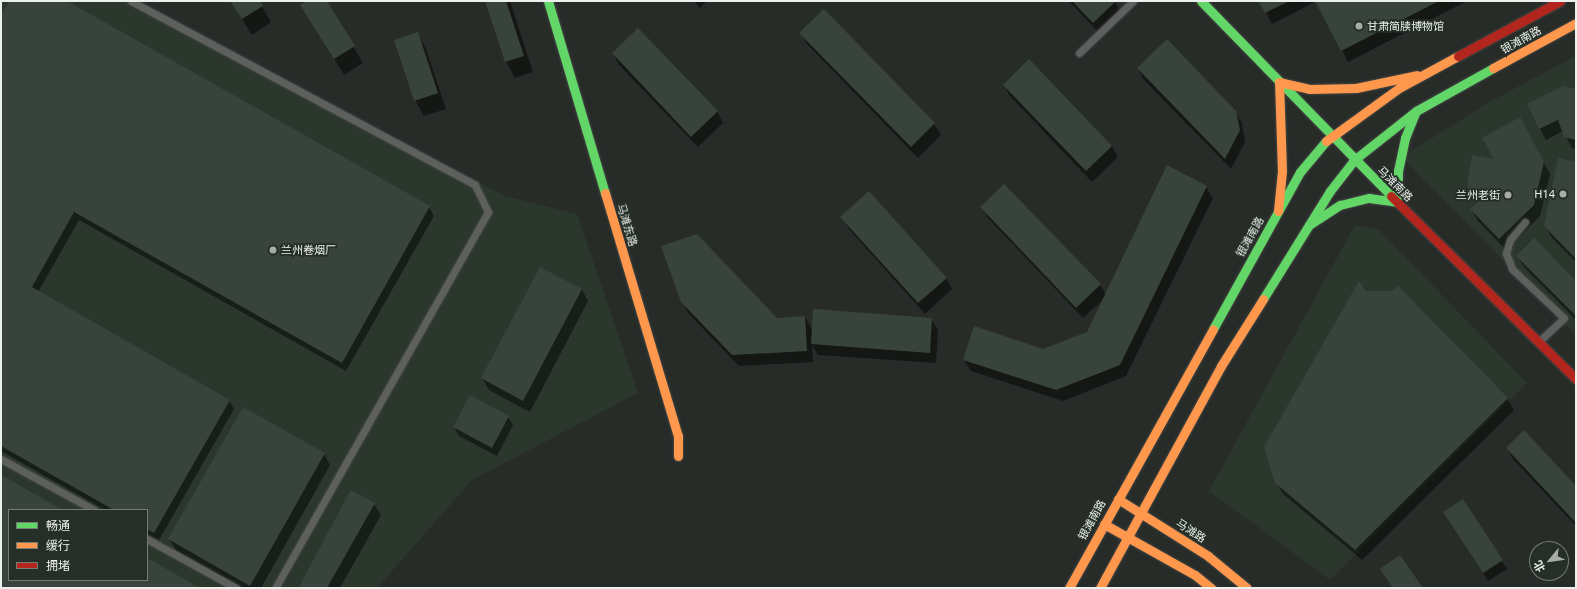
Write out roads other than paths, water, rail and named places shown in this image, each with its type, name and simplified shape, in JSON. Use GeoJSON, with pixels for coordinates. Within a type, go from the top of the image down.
{"type":"FeatureCollection","features":[{"type":"Feature","properties":{"kind":"main road","name":"马滩东路"},"geometry":{"type":"LineString","coordinates":[[548,1],[678,436],[678,456]]}},
{"type":"Feature","properties":{"kind":"main road","name":"马滩南路"},"geometry":{"type":"LineString","coordinates":[[1201,1],[1354,160],[1576,379]]}},
{"type":"Feature","properties":{"kind":"main road","name":"银滩南路"},"geometry":{"type":"LineString","coordinates":[[1069,588],[1300,172],[1331,136],[1399,88],[1560,1]]}},
{"type":"Feature","properties":{"kind":"main road","name":"银滩南路"},"geometry":{"type":"LineString","coordinates":[[1100,588],[1221,366],[1309,225],[1354,160],[1416,111],[1576,23]]}},
{"type":"Feature","properties":{"kind":"main road"},"geometry":{"type":"LineString","coordinates":[[1277,213],[1282,170],[1279,82],[1309,89],[1356,88],[1426,73]]}},
{"type":"Feature","properties":{"kind":"main road"},"geometry":{"type":"LineString","coordinates":[[1309,225],[1340,205],[1369,198],[1396,202],[1398,171],[1405,138],[1416,111]]}},
{"type":"Feature","properties":{"kind":"main road","name":"马滩路"},"geometry":{"type":"LineString","coordinates":[[1118,499],[1141,512],[1208,556],[1247,588]]}},
{"type":"Feature","properties":{"kind":"main road"},"geometry":{"type":"LineString","coordinates":[[1104,524],[1195,575],[1211,588]]}},
{"type":"Feature","properties":{"kind":"lane"},"geometry":{"type":"LineString","coordinates":[[131,1],[475,185],[488,212],[275,588]]}},
{"type":"Feature","properties":{"kind":"lane"},"geometry":{"type":"LineString","coordinates":[[1079,53],[1133,1]]}},
{"type":"Feature","properties":{"kind":"lane"},"geometry":{"type":"LineString","coordinates":[[1525,222],[1510,240],[1506,253],[1512,269],[1564,318],[1538,342]]}},
{"type":"Feature","properties":{"kind":"lane"},"geometry":{"type":"LineString","coordinates":[[1,459],[92,509]]}},
{"type":"Feature","properties":{"kind":"lane"},"geometry":{"type":"LineString","coordinates":[[148,540],[236,588]]}},
{"type":"Feature","properties":{"kind":"place","name":"甘肃简牍博物馆"},"geometry":{"type":"Point","coordinates":[1359,26]}},
{"type":"Feature","properties":{"kind":"place","name":"H14"},"geometry":{"type":"Point","coordinates":[1563,194]}},
{"type":"Feature","properties":{"kind":"place","name":"兰州老街"},"geometry":{"type":"Point","coordinates":[1508,195]}},
{"type":"Feature","properties":{"kind":"place","name":"兰州卷烟厂"},"geometry":{"type":"Point","coordinates":[273,250]}}]}
